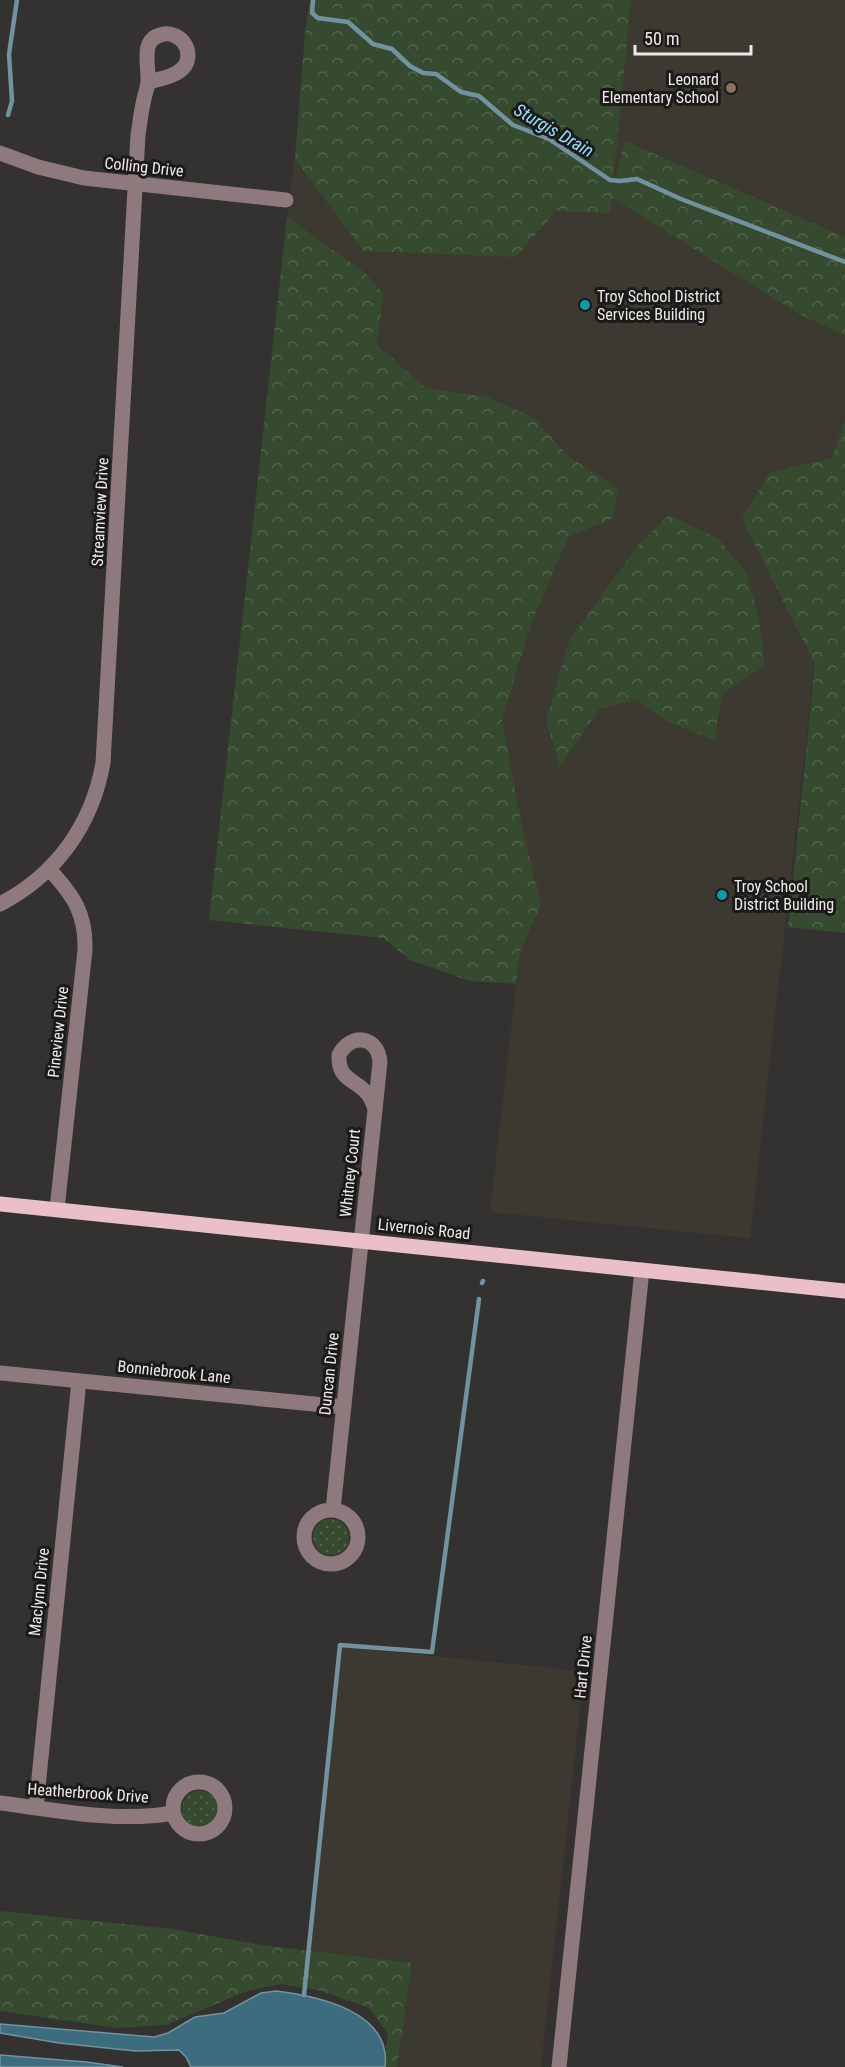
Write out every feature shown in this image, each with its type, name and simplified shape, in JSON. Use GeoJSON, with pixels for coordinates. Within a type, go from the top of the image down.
{"type":"FeatureCollection","features":[{"type":"Feature","properties":{"kind":"main road","name":"Livernois Road"},"geometry":{"type":"LineString","coordinates":[[0,1204],[845,1291]]}},
{"type":"Feature","properties":{"kind":"street","name":"Streamview Drive"},"geometry":{"type":"LineString","coordinates":[[0,904],[26,888],[49,869],[72,842],[86,819],[96,794],[103,764],[135,184],[141,110],[149,82]]}},
{"type":"Feature","properties":{"kind":"street","name":"Colling Drive"},"geometry":{"type":"LineString","coordinates":[[0,153],[60,173],[135,184],[286,200]]}},
{"type":"Feature","properties":{"kind":"street","name":"Pineview Drive"},"geometry":{"type":"LineString","coordinates":[[49,869],[77,905],[85,932],[85,950],[57,1209]]}},
{"type":"Feature","properties":{"kind":"street","name":"Whitney Court"},"geometry":{"type":"LineString","coordinates":[[362,1241],[375,1109]]}},
{"type":"Feature","properties":{"kind":"street","name":"Duncan Drive"},"geometry":{"type":"LineString","coordinates":[[333,1510],[362,1241]]}},
{"type":"Feature","properties":{"kind":"street","name":"Hart Drive"},"geometry":{"type":"LineString","coordinates":[[559,2067],[642,1270]]}},
{"type":"Feature","properties":{"kind":"street","name":"Bonniebrook Lane"},"geometry":{"type":"LineString","coordinates":[[0,1373],[344,1407]]}},
{"type":"Feature","properties":{"kind":"street","name":"Maclynn Drive"},"geometry":{"type":"LineString","coordinates":[[36,1807],[79,1381]]}},
{"type":"Feature","properties":{"kind":"street","name":"Heatherbrook Drive"},"geometry":{"type":"LineString","coordinates":[[0,1803],[124,1816],[173,1813]]}},
{"type":"Feature","properties":{"kind":"shaded area"},"geometry":{"type":"Polygon","coordinates":[[[312,0],[845,0],[845,556],[827,554],[750,1238],[490,1212],[520,952],[209,920],[312,0]]]}},
{"type":"Feature","properties":{"kind":"shaded area"},"geometry":{"type":"Polygon","coordinates":[[[341,1647],[584,1671],[541,2067],[397,2067],[412,1963],[309,1952],[341,1647]]]}},
{"type":"Feature","properties":{"kind":"green space"},"geometry":{"type":"Polygon","coordinates":[[[310,0],[631,0],[612,191],[625,141],[845,237],[845,335],[799,314],[612,198],[610,213],[556,211],[516,257],[363,251],[295,159],[305,33],[310,0]]]}},
{"type":"Feature","properties":{"kind":"green space"},"geometry":{"type":"Polygon","coordinates":[[[287,217],[364,272],[384,294],[376,344],[426,388],[487,397],[534,418],[568,456],[618,489],[614,518],[568,537],[532,621],[502,720],[523,832],[541,904],[520,952],[516,984],[470,981],[410,960],[383,938],[209,920],[287,217]]]}},
{"type":"Feature","properties":{"kind":"green space"},"geometry":{"type":"Polygon","coordinates":[[[845,420],[845,933],[788,927],[815,664],[742,519],[770,472],[832,458],[845,420]]]}},
{"type":"Feature","properties":{"kind":"green space"},"geometry":{"type":"Polygon","coordinates":[[[669,515],[719,539],[747,574],[759,619],[765,666],[723,693],[714,740],[667,721],[636,700],[600,708],[560,767],[546,720],[570,639],[639,544],[669,515]]]}},
{"type":"Feature","properties":{"kind":"green space"},"geometry":{"type":"Polygon","coordinates":[[[331,1519],[344,1524],[349,1537],[344,1550],[331,1555],[318,1550],[313,1537],[318,1524],[331,1519]]]}},
{"type":"Feature","properties":{"kind":"green space"},"geometry":{"type":"Polygon","coordinates":[[[200,1791],[213,1796],[218,1809],[213,1822],[200,1827],[187,1822],[182,1809],[187,1796],[200,1791]]]}},
{"type":"Feature","properties":{"kind":"green space"},"geometry":{"type":"Polygon","coordinates":[[[0,1911],[172,1929],[261,1945],[412,1963],[397,2067],[384,2067],[388,2033],[369,2008],[322,1991],[281,1984],[247,1991],[166,2025],[117,2028],[0,2011],[0,1911]]]}},
{"type":"Feature","properties":{"kind":"water"},"geometry":{"type":"Polygon","coordinates":[[[276,1991],[330,2002],[364,2020],[377,2032],[384,2048],[385,2067],[191,2067],[179,2050],[135,2051],[59,2043],[0,2033],[0,2024],[154,2037],[168,2033],[195,2017],[224,2013],[261,1993],[276,1991]]]}},
{"type":"Feature","properties":{"kind":"water"},"geometry":{"type":"Polygon","coordinates":[[[0,2055],[86,2062],[123,2067],[0,2067],[0,2055]]]}},
{"type":"Feature","properties":{"kind":"waterway","name":"Sturgis Drain"},"geometry":{"type":"LineString","coordinates":[[8,115],[12,101],[9,54],[17,0]]}},
{"type":"Feature","properties":{"kind":"waterway","name":"Sturgis Drain"},"geometry":{"type":"LineString","coordinates":[[313,0],[312,13],[318,18],[348,22],[373,44],[392,49],[410,66],[423,73],[436,74],[461,92],[479,96],[513,125],[549,139],[610,180],[637,179],[681,199],[845,262]]}},
{"type":"Feature","properties":{"kind":"waterway"},"geometry":{"type":"LineString","coordinates":[[304,1995],[340,1645],[432,1652],[479,1299]]}},
{"type":"Feature","properties":{"kind":"place","name":"Leonard Elementary School"},"geometry":{"type":"Point","coordinates":[731,88]}},
{"type":"Feature","properties":{"kind":"place","name":"Troy School District Services Building"},"geometry":{"type":"Point","coordinates":[585,305]}},
{"type":"Feature","properties":{"kind":"place","name":"Troy School District Building"},"geometry":{"type":"Point","coordinates":[722,895]}}]}
